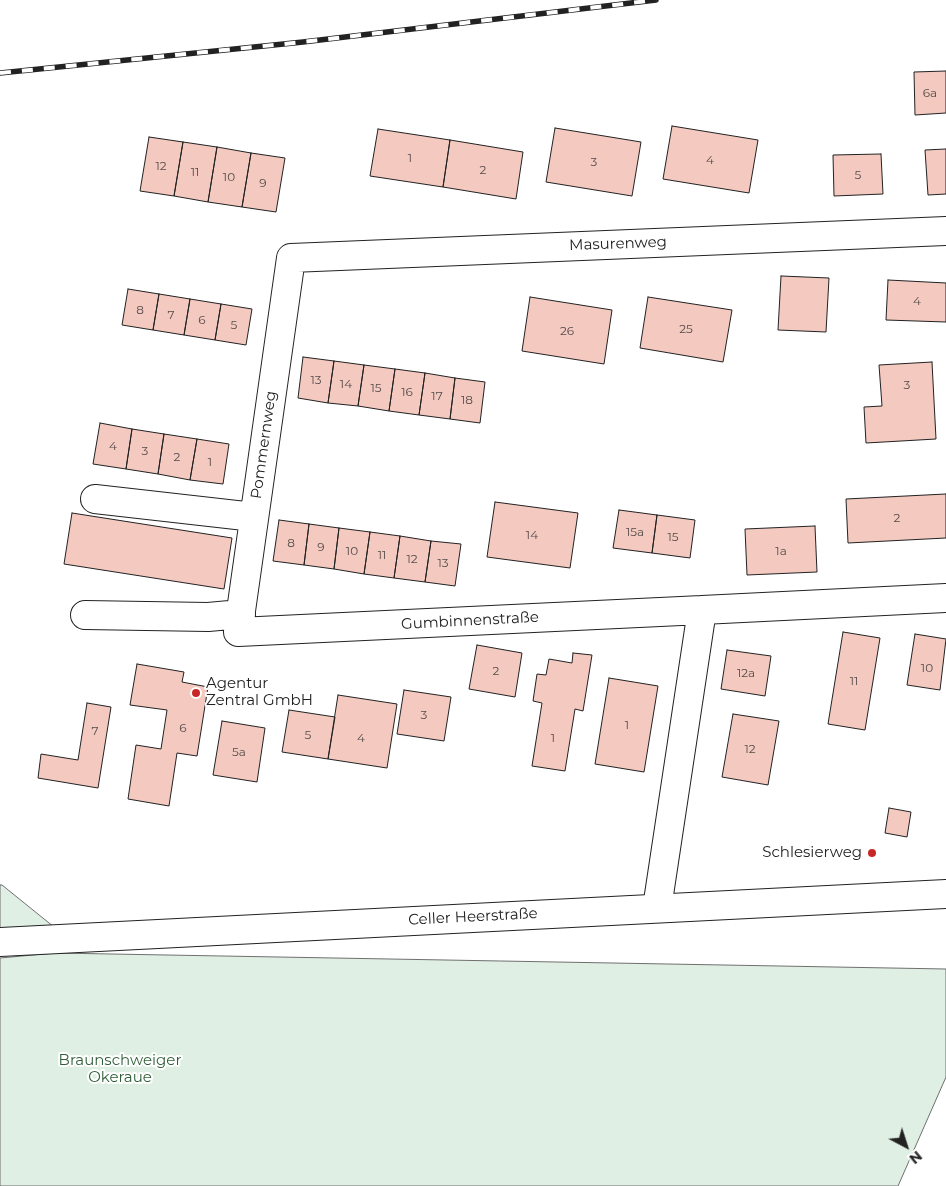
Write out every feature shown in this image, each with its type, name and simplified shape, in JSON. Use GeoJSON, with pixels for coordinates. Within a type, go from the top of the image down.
{"type":"FeatureCollection","features":[{"type":"Feature","properties":{"kind":"street","name":"Masurenweg"},"geometry":{"type":"LineString","coordinates":[[291,258],[946,231]]}},
{"type":"Feature","properties":{"kind":"street","name":"Pommernweg"},"geometry":{"type":"LineString","coordinates":[[239,623],[291,258]]}},
{"type":"Feature","properties":{"kind":"street"},"geometry":{"type":"LineString","coordinates":[[95,499],[254,517]]}},
{"type":"Feature","properties":{"kind":"street"},"geometry":{"type":"LineString","coordinates":[[658,908],[702,610],[946,598]]}},
{"type":"Feature","properties":{"kind":"street","name":"Gumbinnenstraße"},"geometry":{"type":"LineString","coordinates":[[85,615],[208,617],[239,623],[702,610]]}},
{"type":"Feature","properties":{"kind":"street","name":"Celler Heerstraße"},"geometry":{"type":"LineString","coordinates":[[0,942],[946,894]]}},
{"type":"Feature","properties":{"kind":"green space"},"geometry":{"type":"Polygon","coordinates":[[[0,885],[2,885],[54,927],[0,928],[0,885]]]}},
{"type":"Feature","properties":{"kind":"green space","name":"Braunschweiger Okeraue"},"geometry":{"type":"Polygon","coordinates":[[[55,953],[946,969],[946,1077],[898,1186],[0,1186],[0,958],[55,953]]]}},
{"type":"Feature","properties":{"kind":"building"},"geometry":{"type":"Polygon","coordinates":[[[946,71],[946,113],[915,115],[914,72],[946,71]]]}},
{"type":"Feature","properties":{"kind":"building"},"geometry":{"type":"Polygon","coordinates":[[[672,126],[758,140],[749,193],[663,179],[672,126]]]}},
{"type":"Feature","properties":{"kind":"building"},"geometry":{"type":"Polygon","coordinates":[[[555,128],[641,142],[632,196],[546,182],[555,128]]]}},
{"type":"Feature","properties":{"kind":"building"},"geometry":{"type":"Polygon","coordinates":[[[378,129],[450,140],[443,187],[370,176],[378,129]]]}},
{"type":"Feature","properties":{"kind":"building"},"geometry":{"type":"Polygon","coordinates":[[[149,137],[183,142],[174,196],[140,191],[149,137]]]}},
{"type":"Feature","properties":{"kind":"building"},"geometry":{"type":"Polygon","coordinates":[[[450,140],[523,152],[516,199],[443,187],[450,140]]]}},
{"type":"Feature","properties":{"kind":"building"},"geometry":{"type":"Polygon","coordinates":[[[183,142],[217,147],[208,202],[174,196],[183,142]]]}},
{"type":"Feature","properties":{"kind":"building"},"geometry":{"type":"Polygon","coordinates":[[[217,147],[251,153],[242,207],[208,202],[217,147]]]}},
{"type":"Feature","properties":{"kind":"building"},"geometry":{"type":"Polygon","coordinates":[[[946,149],[946,194],[928,195],[925,150],[946,149]]]}},
{"type":"Feature","properties":{"kind":"building"},"geometry":{"type":"Polygon","coordinates":[[[251,153],[285,158],[276,212],[242,207],[251,153]]]}},
{"type":"Feature","properties":{"kind":"building"},"geometry":{"type":"Polygon","coordinates":[[[881,154],[883,194],[834,196],[833,155],[881,154]]]}},
{"type":"Feature","properties":{"kind":"building"},"geometry":{"type":"Polygon","coordinates":[[[781,276],[829,278],[826,332],[778,330],[781,276]]]}},
{"type":"Feature","properties":{"kind":"building"},"geometry":{"type":"Polygon","coordinates":[[[888,280],[946,283],[946,322],[886,320],[888,280]]]}},
{"type":"Feature","properties":{"kind":"building"},"geometry":{"type":"Polygon","coordinates":[[[128,289],[159,294],[153,330],[122,325],[128,289]]]}},
{"type":"Feature","properties":{"kind":"building"},"geometry":{"type":"Polygon","coordinates":[[[159,294],[190,299],[184,335],[153,330],[159,294]]]}},
{"type":"Feature","properties":{"kind":"building"},"geometry":{"type":"Polygon","coordinates":[[[530,297],[612,310],[604,364],[522,351],[530,297]]]}},
{"type":"Feature","properties":{"kind":"building"},"geometry":{"type":"Polygon","coordinates":[[[648,297],[732,310],[723,362],[640,348],[648,297]]]}},
{"type":"Feature","properties":{"kind":"building"},"geometry":{"type":"Polygon","coordinates":[[[190,299],[221,304],[215,340],[184,335],[190,299]]]}},
{"type":"Feature","properties":{"kind":"building"},"geometry":{"type":"Polygon","coordinates":[[[221,304],[252,309],[246,345],[215,340],[221,304]]]}},
{"type":"Feature","properties":{"kind":"building"},"geometry":{"type":"Polygon","coordinates":[[[303,357],[334,361],[328,403],[298,398],[303,357]]]}},
{"type":"Feature","properties":{"kind":"building"},"geometry":{"type":"Polygon","coordinates":[[[334,361],[364,365],[358,406],[328,403],[334,361]]]}},
{"type":"Feature","properties":{"kind":"building"},"geometry":{"type":"Polygon","coordinates":[[[932,362],[936,439],[866,443],[864,407],[882,406],[879,365],[932,362]]]}},
{"type":"Feature","properties":{"kind":"building"},"geometry":{"type":"Polygon","coordinates":[[[364,365],[395,369],[389,411],[358,406],[364,365]]]}},
{"type":"Feature","properties":{"kind":"building"},"geometry":{"type":"Polygon","coordinates":[[[395,369],[425,373],[419,415],[389,411],[395,369]]]}},
{"type":"Feature","properties":{"kind":"building"},"geometry":{"type":"Polygon","coordinates":[[[425,373],[455,378],[450,419],[419,415],[425,373]]]}},
{"type":"Feature","properties":{"kind":"building"},"geometry":{"type":"Polygon","coordinates":[[[455,378],[485,382],[480,423],[450,419],[455,378]]]}},
{"type":"Feature","properties":{"kind":"building"},"geometry":{"type":"Polygon","coordinates":[[[100,423],[132,429],[126,469],[93,464],[100,423]]]}},
{"type":"Feature","properties":{"kind":"building"},"geometry":{"type":"Polygon","coordinates":[[[132,429],[164,434],[158,474],[126,469],[132,429]]]}},
{"type":"Feature","properties":{"kind":"building"},"geometry":{"type":"Polygon","coordinates":[[[164,434],[197,439],[190,480],[158,474],[164,434]]]}},
{"type":"Feature","properties":{"kind":"building"},"geometry":{"type":"Polygon","coordinates":[[[197,439],[229,444],[223,484],[190,480],[197,439]]]}},
{"type":"Feature","properties":{"kind":"building"},"geometry":{"type":"Polygon","coordinates":[[[946,494],[946,538],[848,543],[846,499],[946,494]]]}},
{"type":"Feature","properties":{"kind":"building"},"geometry":{"type":"Polygon","coordinates":[[[495,502],[578,513],[570,568],[487,557],[495,502]]]}},
{"type":"Feature","properties":{"kind":"building"},"geometry":{"type":"Polygon","coordinates":[[[619,510],[657,515],[652,553],[613,548],[619,510]]]}},
{"type":"Feature","properties":{"kind":"building"},"geometry":{"type":"Polygon","coordinates":[[[72,513],[232,538],[224,589],[64,564],[72,513]]]}},
{"type":"Feature","properties":{"kind":"building"},"geometry":{"type":"Polygon","coordinates":[[[657,515],[695,520],[690,558],[652,553],[657,515]]]}},
{"type":"Feature","properties":{"kind":"building"},"geometry":{"type":"Polygon","coordinates":[[[279,520],[309,524],[304,565],[273,561],[279,520]]]}},
{"type":"Feature","properties":{"kind":"building"},"geometry":{"type":"Polygon","coordinates":[[[309,524],[339,528],[334,569],[304,565],[309,524]]]}},
{"type":"Feature","properties":{"kind":"building"},"geometry":{"type":"Polygon","coordinates":[[[815,526],[817,572],[747,575],[745,529],[815,526]]]}},
{"type":"Feature","properties":{"kind":"building"},"geometry":{"type":"Polygon","coordinates":[[[339,528],[370,532],[364,574],[334,569],[339,528]]]}},
{"type":"Feature","properties":{"kind":"building"},"geometry":{"type":"Polygon","coordinates":[[[370,532],[400,536],[394,578],[364,574],[370,532]]]}},
{"type":"Feature","properties":{"kind":"building"},"geometry":{"type":"Polygon","coordinates":[[[400,536],[431,541],[425,582],[394,578],[400,536]]]}},
{"type":"Feature","properties":{"kind":"building"},"geometry":{"type":"Polygon","coordinates":[[[431,541],[461,544],[455,586],[425,582],[431,541]]]}},
{"type":"Feature","properties":{"kind":"building"},"geometry":{"type":"Polygon","coordinates":[[[843,632],[880,638],[865,730],[828,724],[843,632]]]}},
{"type":"Feature","properties":{"kind":"building"},"geometry":{"type":"Polygon","coordinates":[[[915,634],[946,639],[940,690],[907,685],[915,634]]]}},
{"type":"Feature","properties":{"kind":"building"},"geometry":{"type":"Polygon","coordinates":[[[477,645],[522,653],[515,697],[469,689],[477,645]]]}},
{"type":"Feature","properties":{"kind":"building"},"geometry":{"type":"Polygon","coordinates":[[[727,650],[771,656],[765,696],[721,689],[727,650]]]}},
{"type":"Feature","properties":{"kind":"building"},"geometry":{"type":"Polygon","coordinates":[[[573,653],[592,655],[583,711],[575,709],[565,771],[532,766],[542,703],[533,701],[537,674],[546,675],[549,659],[572,663],[573,653]]]}},
{"type":"Feature","properties":{"kind":"building"},"geometry":{"type":"Polygon","coordinates":[[[137,664],[184,672],[182,682],[208,687],[197,756],[177,753],[169,806],[128,799],[136,745],[161,749],[167,710],[130,705],[137,664]]]}},
{"type":"Feature","properties":{"kind":"building"},"geometry":{"type":"Polygon","coordinates":[[[609,678],[658,686],[644,772],[595,764],[609,678]]]}},
{"type":"Feature","properties":{"kind":"building"},"geometry":{"type":"Polygon","coordinates":[[[404,690],[451,697],[444,741],[397,734],[404,690]]]}},
{"type":"Feature","properties":{"kind":"building"},"geometry":{"type":"Polygon","coordinates":[[[338,695],[397,704],[387,768],[328,759],[338,695]]]}},
{"type":"Feature","properties":{"kind":"building"},"geometry":{"type":"Polygon","coordinates":[[[87,703],[111,707],[98,788],[38,778],[41,754],[78,760],[87,703]]]}},
{"type":"Feature","properties":{"kind":"building"},"geometry":{"type":"Polygon","coordinates":[[[289,710],[335,717],[328,759],[282,752],[289,710]]]}},
{"type":"Feature","properties":{"kind":"building"},"geometry":{"type":"Polygon","coordinates":[[[733,714],[779,721],[768,785],[722,777],[733,714]]]}},
{"type":"Feature","properties":{"kind":"building"},"geometry":{"type":"Polygon","coordinates":[[[222,721],[265,728],[257,782],[213,775],[222,721]]]}},
{"type":"Feature","properties":{"kind":"building"},"geometry":{"type":"Polygon","coordinates":[[[889,808],[911,812],[907,837],[885,833],[889,808]]]}},
{"type":"Feature","properties":{"kind":"railway"},"geometry":{"type":"LineString","coordinates":[[0,73],[303,42],[656,0]]}},
{"type":"Feature","properties":{"kind":"place","name":"Agentur Zentral GmbH"},"geometry":{"type":"Point","coordinates":[196,693]}},
{"type":"Feature","properties":{"kind":"place","name":"Schlesierweg"},"geometry":{"type":"Point","coordinates":[872,853]}}]}
